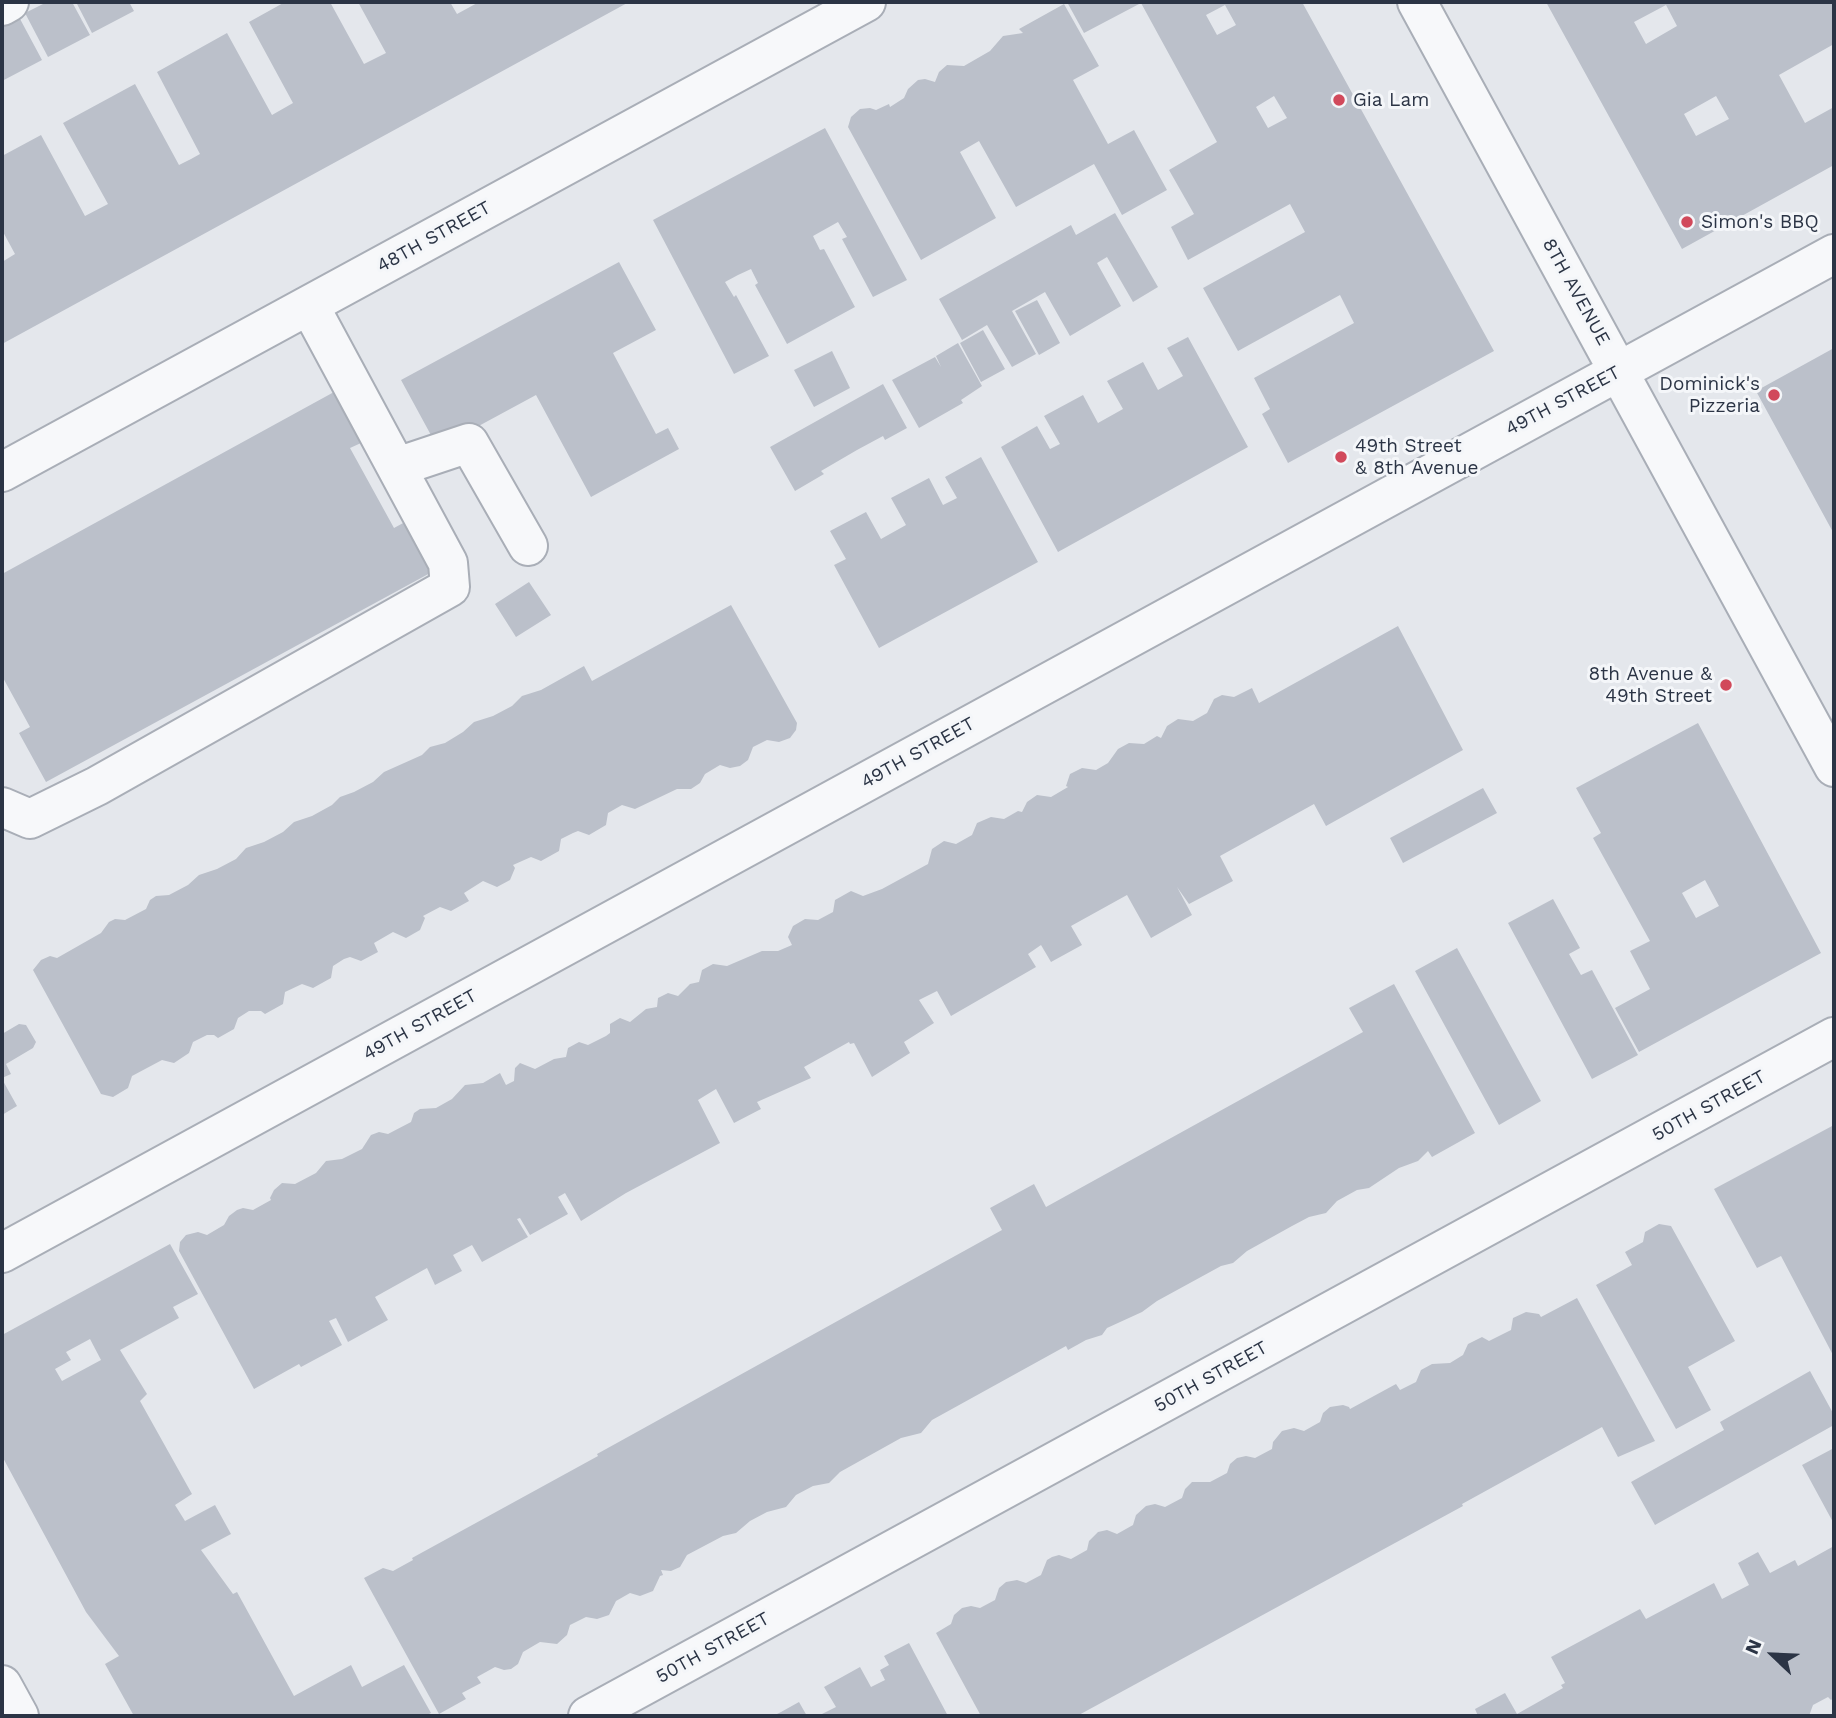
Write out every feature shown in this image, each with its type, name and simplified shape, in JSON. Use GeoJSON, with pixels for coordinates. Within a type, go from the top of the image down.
{"type":"FeatureCollection","features":[{"type":"Feature","properties":{"kind":"street"},"geometry":{"type":"LineString","coordinates":[[2,6],[9,2]]}},
{"type":"Feature","properties":{"kind":"street","name":"48TH STREET"},"geometry":{"type":"LineString","coordinates":[[2,472],[866,2]]}},
{"type":"Feature","properties":{"kind":"street","name":"8TH AVENUE"},"geometry":{"type":"LineString","coordinates":[[1417,2],[1834,767]]}},
{"type":"Feature","properties":{"kind":"street","name":"49TH STREET"},"geometry":{"type":"LineString","coordinates":[[2,1253],[1834,254]]}},
{"type":"Feature","properties":{"kind":"street"},"geometry":{"type":"LineString","coordinates":[[2,807],[30,819],[97,786],[450,587],[448,563],[309,305]]}},
{"type":"Feature","properties":{"kind":"street"},"geometry":{"type":"LineString","coordinates":[[397,467],[469,443],[528,546]]}},
{"type":"Feature","properties":{"kind":"street","name":"50TH STREET"},"geometry":{"type":"LineString","coordinates":[[587,1716],[1834,1037]]}},
{"type":"Feature","properties":{"kind":"street"},"geometry":{"type":"LineString","coordinates":[[2,1685],[19,1716]]}},
{"type":"Feature","properties":{"kind":"building"},"geometry":{"type":"Polygon","coordinates":[[[47,2],[72,2],[90,35],[48,57],[25,13],[47,2]]]}},
{"type":"Feature","properties":{"kind":"building"},"geometry":{"type":"Polygon","coordinates":[[[76,2],[129,2],[134,11],[92,33],[76,2]]]}},
{"type":"Feature","properties":{"kind":"building"},"geometry":{"type":"Polygon","coordinates":[[[285,2],[330,2],[364,64],[386,53],[358,2],[450,2],[457,14],[479,2],[629,2],[2,344],[2,262],[15,254],[2,230],[2,156],[41,135],[85,216],[108,204],[63,123],[135,84],[179,165],[191,159],[200,154],[157,72],[227,33],[272,115],[293,103],[249,22],[285,2]]]}},
{"type":"Feature","properties":{"kind":"building"},"geometry":{"type":"Polygon","coordinates":[[[1067,2],[1302,2],[1494,351],[1288,463],[1262,414],[1270,409],[1254,378],[1354,323],[1340,295],[1238,351],[1203,288],[1305,232],[1290,204],[1188,260],[1171,227],[1194,214],[1169,170],[1217,142],[1141,3],[1084,33],[1067,2]],[[1225,5],[1206,15],[1217,35],[1236,25],[1225,5]],[[1274,96],[1256,107],[1268,128],[1287,118],[1274,96]]]}},
{"type":"Feature","properties":{"kind":"building"},"geometry":{"type":"Polygon","coordinates":[[[1546,2],[1834,2],[1834,44],[1779,75],[1805,123],[1834,107],[1834,165],[1682,249],[1546,2]],[[1666,5],[1634,22],[1646,44],[1677,26],[1666,5]],[[1716,96],[1684,114],[1696,136],[1729,119],[1716,96]]]}},
{"type":"Feature","properties":{"kind":"building"},"geometry":{"type":"Polygon","coordinates":[[[1064,4],[1099,66],[1073,80],[1108,144],[1134,130],[1167,190],[1122,215],[1094,164],[1016,207],[979,141],[960,152],[996,218],[921,260],[848,127],[851,117],[860,109],[876,110],[889,104],[890,107],[904,98],[908,89],[918,80],[935,82],[939,72],[947,65],[964,66],[990,51],[1003,36],[1023,33],[1019,29],[1064,4]]]}},
{"type":"Feature","properties":{"kind":"building"},"geometry":{"type":"Polygon","coordinates":[[[19,17],[42,60],[2,81],[2,26],[19,17]]]}},
{"type":"Feature","properties":{"kind":"building"},"geometry":{"type":"Polygon","coordinates":[[[825,128],[907,280],[873,297],[842,239],[847,237],[838,222],[813,236],[820,250],[824,249],[855,307],[787,344],[755,285],[758,283],[751,269],[725,282],[734,297],[736,295],[769,356],[734,374],[653,220],[825,128]]]}},
{"type":"Feature","properties":{"kind":"building"},"geometry":{"type":"Polygon","coordinates":[[[1115,213],[1158,287],[1133,302],[1107,257],[1097,263],[1121,306],[1070,336],[1045,292],[1012,311],[1036,354],[1012,367],[987,325],[962,340],[939,299],[1071,225],[1076,235],[1115,213]]]}},
{"type":"Feature","properties":{"kind":"building"},"geometry":{"type":"Polygon","coordinates":[[[619,262],[656,330],[613,353],[656,434],[668,428],[679,449],[591,497],[536,395],[438,448],[401,380],[619,262]]]}},
{"type":"Feature","properties":{"kind":"building"},"geometry":{"type":"Polygon","coordinates":[[[1037,300],[1060,343],[1039,355],[1015,311],[1037,300]]]}},
{"type":"Feature","properties":{"kind":"building"},"geometry":{"type":"Polygon","coordinates":[[[983,330],[1005,369],[981,382],[960,343],[983,330]]]}},
{"type":"Feature","properties":{"kind":"building"},"geometry":{"type":"Polygon","coordinates":[[[1188,337],[1248,447],[1058,552],[1001,447],[1037,426],[1050,449],[1060,444],[1044,416],[1083,395],[1098,423],[1123,409],[1107,381],[1143,362],[1158,390],[1183,376],[1167,348],[1188,337]]]}},
{"type":"Feature","properties":{"kind":"building"},"geometry":{"type":"Polygon","coordinates":[[[958,343],[982,386],[961,400],[963,403],[919,428],[892,380],[935,357],[941,367],[936,356],[958,343]]]}},
{"type":"Feature","properties":{"kind":"building"},"geometry":{"type":"Polygon","coordinates":[[[1834,348],[1834,534],[1756,391],[1834,348]]]}},
{"type":"Feature","properties":{"kind":"building"},"geometry":{"type":"Polygon","coordinates":[[[832,351],[850,388],[814,407],[794,370],[832,351]]]}},
{"type":"Feature","properties":{"kind":"building"},"geometry":{"type":"Polygon","coordinates":[[[883,384],[907,428],[885,440],[883,436],[857,450],[821,471],[824,474],[795,491],[770,447],[883,384]]]}},
{"type":"Feature","properties":{"kind":"building"},"geometry":{"type":"Polygon","coordinates":[[[334,392],[361,443],[350,448],[394,528],[405,522],[432,572],[46,782],[19,733],[30,727],[2,676],[2,574],[334,392]]]}},
{"type":"Feature","properties":{"kind":"building"},"geometry":{"type":"Polygon","coordinates":[[[981,457],[1038,562],[879,648],[834,565],[846,559],[830,531],[866,512],[881,539],[906,525],[891,498],[929,478],[943,505],[957,498],[945,477],[981,457]]]}},
{"type":"Feature","properties":{"kind":"building"},"geometry":{"type":"Polygon","coordinates":[[[529,582],[551,615],[516,637],[495,604],[529,582]]]}},
{"type":"Feature","properties":{"kind":"building"},"geometry":{"type":"Polygon","coordinates":[[[731,605],[797,723],[790,738],[779,742],[767,740],[753,747],[748,760],[740,766],[730,768],[720,765],[705,774],[700,783],[691,789],[677,789],[635,809],[622,805],[608,813],[606,825],[589,835],[578,831],[561,839],[559,851],[541,861],[531,857],[513,865],[515,868],[510,880],[497,887],[483,881],[464,893],[469,901],[451,911],[440,907],[423,916],[425,918],[420,930],[406,938],[393,932],[374,943],[378,952],[361,961],[350,957],[344,959],[333,966],[331,978],[313,988],[302,984],[285,992],[283,1004],[265,1014],[261,1011],[249,1011],[238,1018],[234,1029],[218,1038],[207,1035],[193,1042],[189,1053],[174,1063],[162,1060],[132,1076],[128,1088],[113,1097],[101,1094],[33,970],[41,960],[50,956],[57,958],[101,933],[109,922],[115,919],[125,920],[146,909],[150,900],[156,896],[169,895],[188,885],[199,875],[236,859],[246,848],[283,832],[294,822],[332,805],[340,797],[373,782],[384,772],[422,755],[430,747],[445,743],[474,722],[512,706],[522,696],[541,690],[584,666],[592,681],[731,605]]]}},
{"type":"Feature","properties":{"kind":"building"},"geometry":{"type":"Polygon","coordinates":[[[1398,626],[1463,750],[1326,826],[1314,804],[1220,856],[1233,881],[1189,904],[1177,887],[1192,915],[1151,938],[1127,895],[1071,926],[1082,945],[1051,962],[1041,945],[1028,954],[1036,967],[951,1016],[937,991],[919,1000],[934,1023],[904,1042],[910,1053],[872,1077],[854,1043],[849,1042],[804,1067],[811,1078],[757,1102],[761,1109],[734,1123],[716,1089],[698,1100],[720,1143],[626,1193],[581,1221],[565,1193],[558,1197],[568,1214],[530,1235],[520,1218],[517,1219],[528,1237],[482,1262],[472,1245],[453,1255],[462,1271],[435,1285],[427,1268],[375,1297],[388,1320],[348,1342],[336,1318],[329,1321],[342,1345],[301,1367],[299,1364],[254,1389],[179,1251],[180,1242],[186,1235],[198,1232],[207,1235],[224,1225],[229,1216],[237,1210],[253,1210],[271,1200],[274,1190],[282,1183],[295,1184],[316,1173],[326,1161],[342,1159],[362,1149],[371,1135],[379,1132],[388,1134],[411,1122],[414,1113],[420,1109],[436,1108],[452,1099],[465,1085],[483,1083],[500,1073],[506,1085],[514,1081],[515,1068],[520,1063],[535,1069],[554,1059],[566,1057],[568,1048],[579,1042],[588,1045],[606,1036],[610,1033],[610,1024],[620,1018],[630,1022],[646,1009],[657,1007],[658,998],[668,993],[678,996],[690,984],[699,982],[702,970],[713,964],[727,966],[762,951],[778,951],[792,945],[788,937],[793,926],[805,919],[818,920],[833,912],[835,900],[851,891],[863,896],[882,889],[928,864],[932,849],[944,841],[956,844],[972,835],[977,823],[991,817],[1004,819],[1018,811],[1022,812],[1027,802],[1037,795],[1051,797],[1068,787],[1066,786],[1070,774],[1082,768],[1096,770],[1108,763],[1118,749],[1129,743],[1144,744],[1157,736],[1161,738],[1167,726],[1178,719],[1193,721],[1207,713],[1214,699],[1222,695],[1234,697],[1252,688],[1259,703],[1398,626]]]}},
{"type":"Feature","properties":{"kind":"building"},"geometry":{"type":"Polygon","coordinates":[[[1698,723],[1821,953],[1639,1052],[1615,1008],[1650,989],[1630,951],[1650,941],[1593,838],[1601,833],[1576,788],[1698,723]],[[1705,880],[1682,893],[1696,918],[1719,906],[1705,880]]]}},
{"type":"Feature","properties":{"kind":"building"},"geometry":{"type":"Polygon","coordinates":[[[1483,788],[1497,813],[1403,863],[1390,838],[1483,788]]]}},
{"type":"Feature","properties":{"kind":"building"},"geometry":{"type":"Polygon","coordinates":[[[1553,899],[1580,948],[1569,954],[1581,975],[1592,970],[1638,1055],[1592,1079],[1508,923],[1553,899]]]}},
{"type":"Feature","properties":{"kind":"building"},"geometry":{"type":"Polygon","coordinates":[[[1457,948],[1541,1101],[1499,1125],[1415,971],[1457,948]]]}},
{"type":"Feature","properties":{"kind":"building"},"geometry":{"type":"Polygon","coordinates":[[[1394,984],[1475,1133],[1432,1157],[1428,1151],[1418,1161],[1399,1168],[1369,1188],[1357,1190],[1337,1201],[1326,1213],[1309,1217],[1292,1226],[1247,1251],[1233,1263],[1221,1266],[1142,1312],[1107,1328],[1102,1335],[1068,1350],[1066,1346],[932,1420],[921,1433],[901,1438],[840,1472],[829,1483],[813,1486],[796,1495],[786,1507],[767,1512],[736,1533],[723,1536],[687,1555],[680,1567],[671,1571],[661,1570],[663,1575],[653,1591],[640,1596],[630,1593],[616,1601],[609,1615],[597,1619],[586,1617],[570,1625],[567,1635],[557,1644],[540,1642],[523,1652],[518,1664],[511,1669],[495,1667],[477,1677],[481,1683],[462,1693],[466,1699],[439,1714],[364,1578],[383,1568],[393,1571],[598,1456],[597,1454],[1002,1230],[990,1208],[1034,1184],[1046,1207],[1363,1032],[1349,1008],[1394,984]]]}},
{"type":"Feature","properties":{"kind":"building"},"geometry":{"type":"Polygon","coordinates":[[[19,1024],[26,1025],[36,1042],[33,1048],[6,1064],[11,1074],[2,1078],[2,1034],[19,1024]]]}},
{"type":"Feature","properties":{"kind":"building"},"geometry":{"type":"Polygon","coordinates":[[[2,1079],[17,1106],[2,1115],[2,1079]]]}},
{"type":"Feature","properties":{"kind":"building"},"geometry":{"type":"Polygon","coordinates":[[[1834,1125],[1834,1357],[1781,1256],[1757,1268],[1714,1189],[1834,1125]]]}},
{"type":"Feature","properties":{"kind":"building"},"geometry":{"type":"Polygon","coordinates":[[[1659,1224],[1671,1226],[1735,1341],[1688,1367],[1711,1410],[1676,1429],[1596,1285],[1632,1265],[1625,1252],[1643,1242],[1645,1232],[1659,1224]]]}},
{"type":"Feature","properties":{"kind":"building"},"geometry":{"type":"Polygon","coordinates":[[[170,1244],[198,1294],[173,1307],[179,1318],[120,1350],[147,1394],[140,1401],[192,1494],[175,1505],[185,1521],[215,1505],[231,1534],[201,1550],[233,1594],[237,1592],[294,1696],[351,1665],[362,1687],[404,1665],[431,1713],[425,1716],[134,1716],[105,1664],[119,1656],[86,1612],[2,1456],[2,1335],[170,1244]],[[90,1339],[66,1352],[71,1360],[55,1369],[62,1381],[101,1360],[90,1339]]]}},
{"type":"Feature","properties":{"kind":"building"},"geometry":{"type":"Polygon","coordinates":[[[1577,1298],[1655,1441],[1618,1457],[1602,1427],[1462,1504],[1463,1506],[1077,1716],[981,1716],[936,1633],[951,1624],[954,1615],[962,1608],[980,1608],[995,1600],[999,1588],[1006,1582],[1017,1580],[1026,1583],[1041,1575],[1047,1560],[1052,1557],[1059,1555],[1071,1559],[1087,1550],[1089,1541],[1098,1532],[1107,1530],[1117,1534],[1133,1525],[1136,1515],[1146,1506],[1155,1504],[1165,1507],[1182,1498],[1185,1489],[1192,1482],[1210,1482],[1227,1473],[1230,1464],[1237,1458],[1255,1458],[1272,1449],[1273,1442],[1282,1431],[1294,1428],[1304,1431],[1320,1422],[1323,1413],[1330,1407],[1343,1405],[1350,1409],[1396,1384],[1400,1390],[1416,1382],[1421,1370],[1432,1364],[1450,1363],[1463,1355],[1468,1344],[1482,1337],[1489,1341],[1511,1330],[1513,1318],[1526,1312],[1539,1314],[1541,1317],[1577,1298]]]}},
{"type":"Feature","properties":{"kind":"building"},"geometry":{"type":"Polygon","coordinates":[[[1810,1371],[1834,1415],[1834,1425],[1655,1525],[1631,1482],[1724,1430],[1720,1422],[1810,1371]]]}},
{"type":"Feature","properties":{"kind":"building"},"geometry":{"type":"Polygon","coordinates":[[[1834,1448],[1834,1524],[1802,1465],[1834,1448]]]}},
{"type":"Feature","properties":{"kind":"building"},"geometry":{"type":"Polygon","coordinates":[[[1834,1546],[1834,1698],[1831,1700],[1828,1697],[1813,1705],[1809,1716],[1478,1716],[1475,1709],[1505,1693],[1517,1714],[1563,1688],[1561,1685],[1565,1683],[1551,1657],[1640,1609],[1646,1619],[1714,1583],[1722,1599],[1749,1585],[1738,1563],[1758,1552],[1770,1573],[1795,1560],[1798,1566],[1834,1546]]]}},
{"type":"Feature","properties":{"kind":"building"},"geometry":{"type":"Polygon","coordinates":[[[909,1643],[948,1716],[818,1716],[836,1707],[824,1687],[860,1667],[871,1687],[885,1680],[880,1670],[889,1665],[884,1656],[909,1643]]]}},
{"type":"Feature","properties":{"kind":"building"},"geometry":{"type":"Polygon","coordinates":[[[799,1702],[807,1716],[773,1716],[781,1712],[799,1702]]]}},
{"type":"Feature","properties":{"kind":"place","name":"Gia Lam"},"geometry":{"type":"Point","coordinates":[1339,100]}},
{"type":"Feature","properties":{"kind":"place","name":"Simon's BBQ"},"geometry":{"type":"Point","coordinates":[1687,222]}},
{"type":"Feature","properties":{"kind":"place","name":"Dominick's Pizzeria"},"geometry":{"type":"Point","coordinates":[1774,395]}},
{"type":"Feature","properties":{"kind":"place","name":"49th Street & 8th Avenue"},"geometry":{"type":"Point","coordinates":[1341,457]}},
{"type":"Feature","properties":{"kind":"place","name":"8th Avenue & 49th Street"},"geometry":{"type":"Point","coordinates":[1726,685]}}]}
